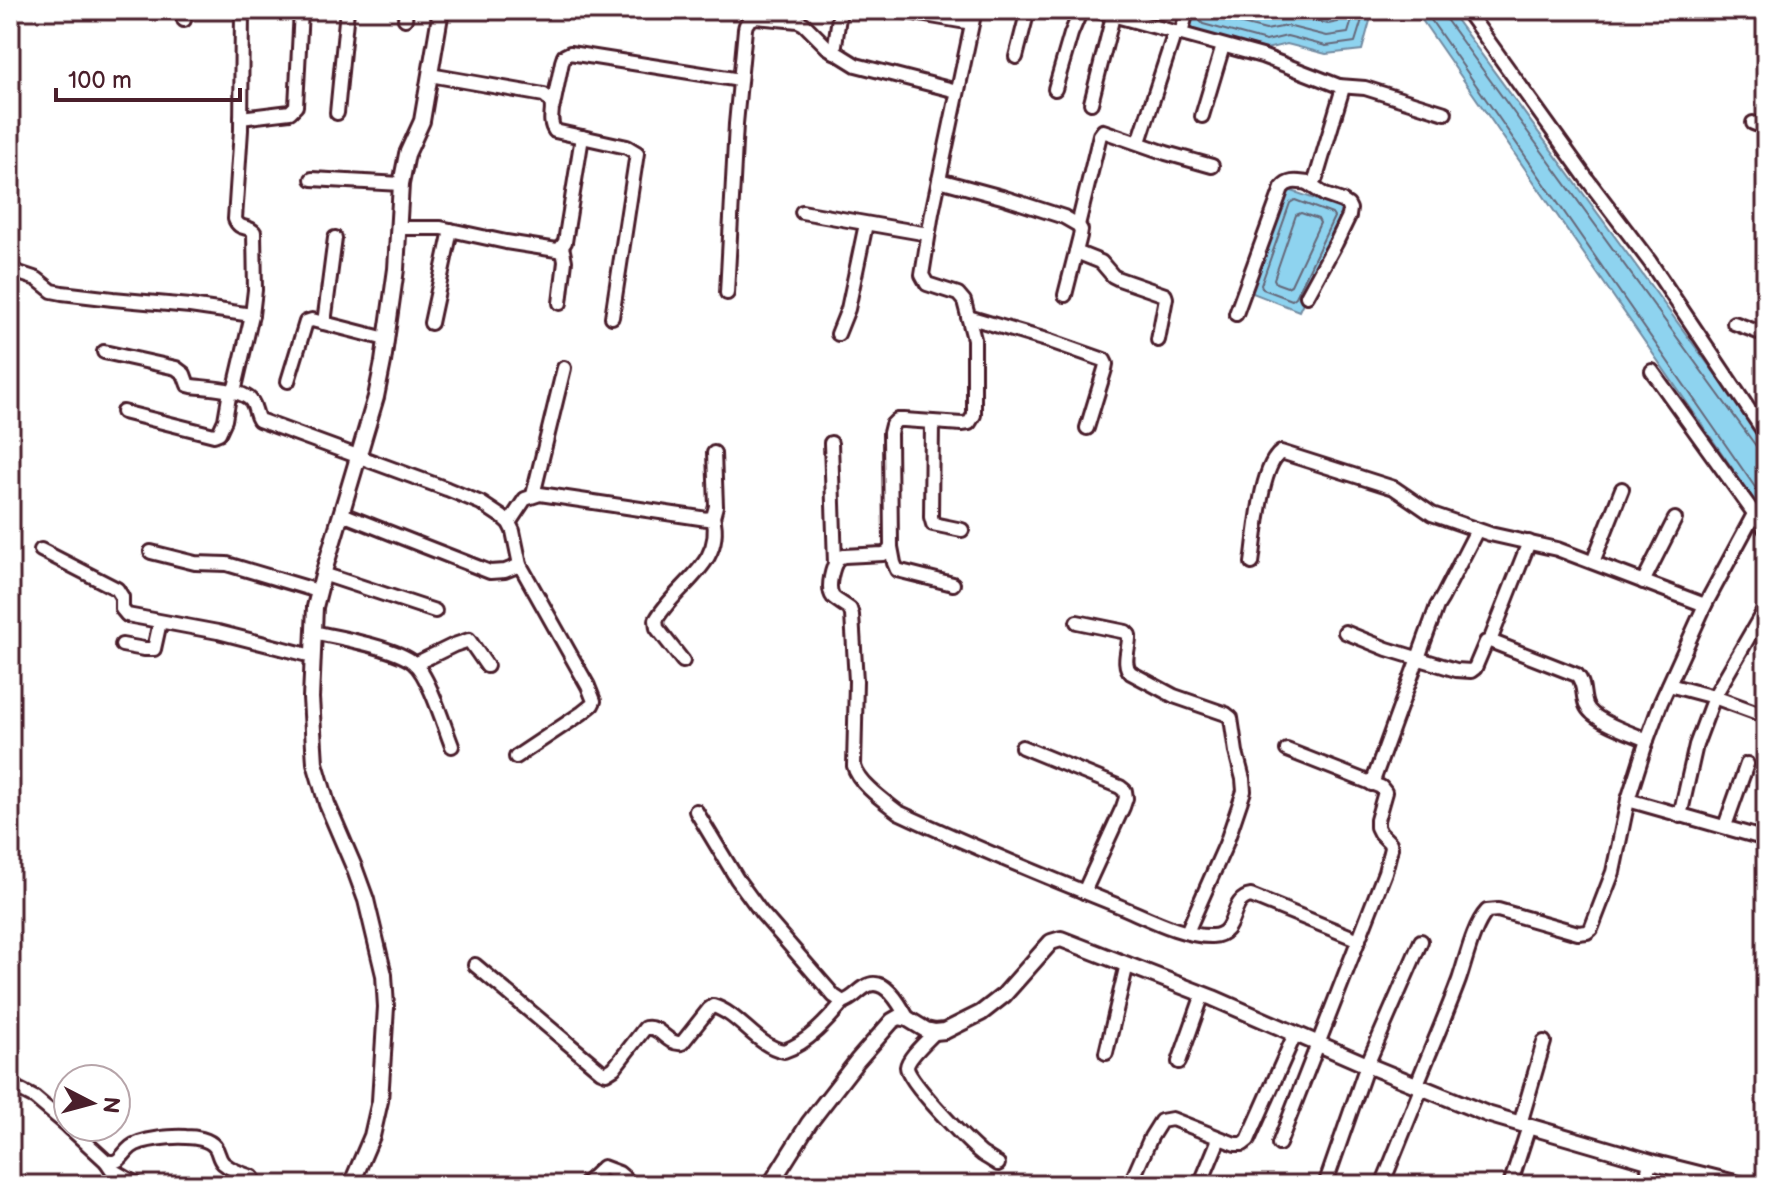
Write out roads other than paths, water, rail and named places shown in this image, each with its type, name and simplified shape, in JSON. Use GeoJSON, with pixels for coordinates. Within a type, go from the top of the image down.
{"type":"FeatureCollection","features":[{"type":"Feature","properties":{"kind":"street"},"geometry":{"type":"LineString","coordinates":[[123,412],[214,435],[224,424],[252,315],[255,290],[254,232],[240,227],[235,219],[241,118],[242,10]]}},
{"type":"Feature","properties":{"kind":"street"},"geometry":{"type":"LineString","coordinates":[[241,118],[290,112],[296,106],[301,10]]}},
{"type":"Feature","properties":{"kind":"street"},"geometry":{"type":"LineString","coordinates":[[337,113],[347,10]]}},
{"type":"Feature","properties":{"kind":"street"},"geometry":{"type":"LineString","coordinates":[[351,1185],[372,1136],[380,1101],[386,1007],[384,975],[366,900],[327,804],[315,763],[311,707],[313,632],[318,591],[376,397],[396,269],[401,184],[407,154],[422,121],[441,10]]}},
{"type":"Feature","properties":{"kind":"street"},"geometry":{"type":"LineString","coordinates":[[834,52],[840,10]]}},
{"type":"Feature","properties":{"kind":"street"},"geometry":{"type":"LineString","coordinates":[[896,10],[973,16],[922,275],[927,284],[961,296],[974,339],[974,415],[969,423],[962,424],[897,420],[890,433],[891,547],[894,563],[897,570],[953,584]]}},
{"type":"Feature","properties":{"kind":"street"},"geometry":{"type":"LineString","coordinates":[[1016,57],[1028,10]]}},
{"type":"Feature","properties":{"kind":"street"},"geometry":{"type":"LineString","coordinates":[[1055,89],[1081,10]]}},
{"type":"Feature","properties":{"kind":"street"},"geometry":{"type":"LineString","coordinates":[[1094,10],[1282,63],[1339,86],[1365,88],[1445,113]]}},
{"type":"Feature","properties":{"kind":"street"},"geometry":{"type":"LineString","coordinates":[[1139,142],[1187,10]]}},
{"type":"Feature","properties":{"kind":"street"},"geometry":{"type":"LineString","coordinates":[[1466,10],[1650,262],[1764,427]]}},
{"type":"Feature","properties":{"kind":"street"},"geometry":{"type":"LineString","coordinates":[[1091,103],[1118,15]]}},
{"type":"Feature","properties":{"kind":"street"},"geometry":{"type":"LineString","coordinates":[[727,293],[736,124],[746,23],[756,17],[798,21],[818,40],[856,65],[957,91]]}},
{"type":"Feature","properties":{"kind":"street"},"geometry":{"type":"LineString","coordinates":[[1202,116],[1223,46]]}},
{"type":"Feature","properties":{"kind":"street"},"geometry":{"type":"LineString","coordinates":[[612,317],[637,153],[627,147],[555,131],[551,122],[564,56],[570,53],[740,80]]}},
{"type":"Feature","properties":{"kind":"street"},"geometry":{"type":"LineString","coordinates":[[430,75],[544,95],[553,106]]}},
{"type":"Feature","properties":{"kind":"street"},"geometry":{"type":"LineString","coordinates":[[1236,314],[1282,188],[1293,181],[1312,183],[1316,178],[1341,97],[1339,86]]}},
{"type":"Feature","properties":{"kind":"street"},"geometry":{"type":"LineString","coordinates":[[1753,123],[1766,128]]}},
{"type":"Feature","properties":{"kind":"street"},"geometry":{"type":"LineString","coordinates":[[1078,225],[1103,131],[1212,166]]}},
{"type":"Feature","properties":{"kind":"street"},"geometry":{"type":"LineString","coordinates":[[560,249],[565,242],[582,137]]}},
{"type":"Feature","properties":{"kind":"street"},"geometry":{"type":"LineString","coordinates":[[312,179],[401,184]]}},
{"type":"Feature","properties":{"kind":"street"},"geometry":{"type":"LineString","coordinates":[[939,180],[1064,217],[1078,225],[1081,230],[1065,295]]}},
{"type":"Feature","properties":{"kind":"street"},"geometry":{"type":"LineString","coordinates":[[1307,183],[1325,195],[1342,201],[1350,209],[1336,243],[1307,296]]}},
{"type":"Feature","properties":{"kind":"street"},"geometry":{"type":"LineString","coordinates":[[802,212],[928,234]]}},
{"type":"Feature","properties":{"kind":"street"},"geometry":{"type":"LineString","coordinates":[[838,334],[848,309],[866,224]]}},
{"type":"Feature","properties":{"kind":"street"},"geometry":{"type":"LineString","coordinates":[[398,228],[428,227],[560,249],[565,255],[560,303]]}},
{"type":"Feature","properties":{"kind":"street"},"geometry":{"type":"LineString","coordinates":[[431,323],[451,230]]}},
{"type":"Feature","properties":{"kind":"street"},"geometry":{"type":"LineString","coordinates":[[324,323],[335,238]]}},
{"type":"Feature","properties":{"kind":"street"},"geometry":{"type":"LineString","coordinates":[[1076,252],[1101,262],[1119,279],[1165,295],[1158,340]]}},
{"type":"Feature","properties":{"kind":"street"},"geometry":{"type":"LineString","coordinates":[[10,270],[37,279],[52,291],[62,293],[252,315]]}},
{"type":"Feature","properties":{"kind":"street"},"geometry":{"type":"LineString","coordinates":[[968,317],[1104,360],[1105,369],[1087,428]]}},
{"type":"Feature","properties":{"kind":"street"},"geometry":{"type":"LineString","coordinates":[[288,381],[306,322],[312,320],[386,339]]}},
{"type":"Feature","properties":{"kind":"street"},"geometry":{"type":"LineString","coordinates":[[1734,323],[1766,335]]}},
{"type":"Feature","properties":{"kind":"street"},"geometry":{"type":"LineString","coordinates":[[104,352],[176,368],[184,374],[188,385],[244,394],[252,402],[259,420],[481,503],[509,523],[520,565],[594,701],[582,713],[516,757]]}},
{"type":"Feature","properties":{"kind":"street"},"geometry":{"type":"LineString","coordinates":[[533,495],[564,368]]}},
{"type":"Feature","properties":{"kind":"street"},"geometry":{"type":"LineString","coordinates":[[1652,371],[1766,530]]}},
{"type":"Feature","properties":{"kind":"street"},"geometry":{"type":"LineString","coordinates":[[932,422],[931,517],[933,524],[962,530]]}},
{"type":"Feature","properties":{"kind":"street"},"geometry":{"type":"LineString","coordinates":[[831,443],[835,564],[830,591],[833,597],[850,609],[852,615],[856,681],[854,766],[859,778],[898,812],[1025,869],[1193,933],[1221,935],[1227,931],[1240,901],[1251,896],[1359,940]]}},
{"type":"Feature","properties":{"kind":"street"},"geometry":{"type":"LineString","coordinates":[[1252,563],[1264,484],[1273,460],[1281,452],[1375,481],[1402,493],[1432,514],[1477,530],[1557,549],[1705,605]]}},
{"type":"Feature","properties":{"kind":"street"},"geometry":{"type":"LineString","coordinates":[[683,661],[657,628],[656,620],[711,554],[716,506],[714,453]]}},
{"type":"Feature","properties":{"kind":"street"},"geometry":{"type":"LineString","coordinates":[[1593,562],[1622,489]]}},
{"type":"Feature","properties":{"kind":"street"},"geometry":{"type":"LineString","coordinates":[[509,523],[525,499],[540,494],[707,519],[713,517]]}},
{"type":"Feature","properties":{"kind":"street"},"geometry":{"type":"LineString","coordinates":[[342,514],[490,572],[505,571],[520,565]]}},
{"type":"Feature","properties":{"kind":"street"},"geometry":{"type":"LineString","coordinates":[[1382,1185],[1483,914],[1491,909],[1498,910],[1578,933],[1587,932],[1594,923],[1613,872],[1628,800],[1647,740],[1705,605],[1754,514]]}},
{"type":"Feature","properties":{"kind":"street"},"geometry":{"type":"LineString","coordinates":[[1643,582],[1675,519]]}},
{"type":"Feature","properties":{"kind":"street"},"geometry":{"type":"LineString","coordinates":[[1372,784],[1437,606],[1477,530]]}},
{"type":"Feature","properties":{"kind":"street"},"geometry":{"type":"LineString","coordinates":[[1345,632],[1387,649],[1456,670],[1471,671],[1486,642],[1490,641],[1529,542]]}},
{"type":"Feature","properties":{"kind":"street"},"geometry":{"type":"LineString","coordinates":[[835,564],[838,558],[844,556],[883,554],[891,547]]}},
{"type":"Feature","properties":{"kind":"street"},"geometry":{"type":"LineString","coordinates":[[41,550],[117,589],[122,597],[124,614],[218,632],[312,656]]}},
{"type":"Feature","properties":{"kind":"street"},"geometry":{"type":"LineString","coordinates":[[151,552],[195,563],[227,564],[318,591]]}},
{"type":"Feature","properties":{"kind":"street"},"geometry":{"type":"LineString","coordinates":[[323,574],[435,611]]}},
{"type":"Feature","properties":{"kind":"street"},"geometry":{"type":"LineString","coordinates":[[1680,816],[1696,745],[1714,697],[1766,607]]}},
{"type":"Feature","properties":{"kind":"street"},"geometry":{"type":"LineString","coordinates":[[122,645],[154,649],[160,622]]}},
{"type":"Feature","properties":{"kind":"street"},"geometry":{"type":"LineString","coordinates":[[1077,622],[1126,632],[1129,642],[1126,664],[1131,673],[1174,696],[1231,718],[1244,791],[1193,933]]}},
{"type":"Feature","properties":{"kind":"street"},"geometry":{"type":"LineString","coordinates":[[313,632],[401,655],[415,664],[426,682],[452,746]]}},
{"type":"Feature","properties":{"kind":"street"},"geometry":{"type":"LineString","coordinates":[[415,664],[469,640],[487,666]]}},
{"type":"Feature","properties":{"kind":"street"},"geometry":{"type":"LineString","coordinates":[[1490,641],[1577,675],[1583,685],[1589,712],[1647,740]]}},
{"type":"Feature","properties":{"kind":"street"},"geometry":{"type":"LineString","coordinates":[[1669,685],[1766,716]]}},
{"type":"Feature","properties":{"kind":"street"},"geometry":{"type":"LineString","coordinates":[[1022,747],[1125,791],[1123,807],[1084,892]]}},
{"type":"Feature","properties":{"kind":"street"},"geometry":{"type":"LineString","coordinates":[[1279,1144],[1385,872],[1391,848],[1377,827],[1385,792],[1381,787],[1287,750]]}},
{"type":"Feature","properties":{"kind":"street"},"geometry":{"type":"LineString","coordinates":[[1725,826],[1747,764]]}},
{"type":"Feature","properties":{"kind":"street"},"geometry":{"type":"LineString","coordinates":[[1628,800],[1766,839]]}},
{"type":"Feature","properties":{"kind":"street"},"geometry":{"type":"LineString","coordinates":[[696,811],[761,912],[834,996],[843,1002]]}},
{"type":"Feature","properties":{"kind":"street"},"geometry":{"type":"LineString","coordinates":[[776,1182],[809,1123],[892,1021],[899,1017],[926,1030],[945,1031],[981,1013],[1004,995],[1051,942],[1061,939],[1203,994],[1487,1114],[1650,1162],[1743,1185]]}},
{"type":"Feature","properties":{"kind":"street"},"geometry":{"type":"LineString","coordinates":[[1325,1185],[1367,1065],[1421,941]]}},
{"type":"Feature","properties":{"kind":"street"},"geometry":{"type":"LineString","coordinates":[[1106,1053],[1127,964]]}},
{"type":"Feature","properties":{"kind":"street"},"geometry":{"type":"LineString","coordinates":[[475,965],[606,1073],[614,1068],[645,1028],[655,1028],[672,1042],[682,1043],[713,1006],[725,1011],[770,1046],[784,1051],[797,1045],[830,1018],[843,1002],[873,983],[886,988],[908,1019]]}},
{"type":"Feature","properties":{"kind":"street"},"geometry":{"type":"LineString","coordinates":[[1179,1062],[1203,994]]}},
{"type":"Feature","properties":{"kind":"street"},"geometry":{"type":"LineString","coordinates":[[935,1032],[910,1060],[909,1073],[968,1141],[998,1164]]}},
{"type":"Feature","properties":{"kind":"street"},"geometry":{"type":"LineString","coordinates":[[1130,1185],[1161,1121],[1172,1119],[1235,1144],[1248,1140],[1295,1034]]}},
{"type":"Feature","properties":{"kind":"street"},"geometry":{"type":"LineString","coordinates":[[1510,1185],[1544,1042]]}},
{"type":"Feature","properties":{"kind":"street"},"geometry":{"type":"LineString","coordinates":[[10,1085],[35,1098],[52,1113]]}},
{"type":"Feature","properties":{"kind":"street"},"geometry":{"type":"LineString","coordinates":[[106,1161],[118,1161],[129,1148],[144,1141],[187,1137],[213,1144],[224,1164],[252,1177],[257,1185]]}},
{"type":"Feature","properties":{"kind":"street"},"geometry":{"type":"LineString","coordinates":[[1200,1185],[1219,1139]]}},
{"type":"Feature","properties":{"kind":"street"},"geometry":{"type":"LineString","coordinates":[[86,1143],[112,1170],[138,1185]]}},
{"type":"Feature","properties":{"kind":"street"},"geometry":{"type":"LineString","coordinates":[[1645,1185],[1650,1162]]}},
{"type":"Feature","properties":{"kind":"street"},"geometry":{"type":"LineString","coordinates":[[584,1185],[603,1167],[619,1173],[633,1185]]}},
{"type":"Feature","properties":{"kind":"water"},"geometry":{"type":"Polygon","coordinates":[[[1194,10],[1373,10],[1362,50],[1326,54],[1287,44],[1266,49],[1189,29],[1194,10]]]}},
{"type":"Feature","properties":{"kind":"water"},"geometry":{"type":"Polygon","coordinates":[[[1415,10],[1449,10],[1746,416],[1766,446],[1766,517],[1415,10]]]}},
{"type":"Feature","properties":{"kind":"water"},"geometry":{"type":"Polygon","coordinates":[[[1286,189],[1347,210],[1299,311],[1250,292],[1286,189]]]}}]}
